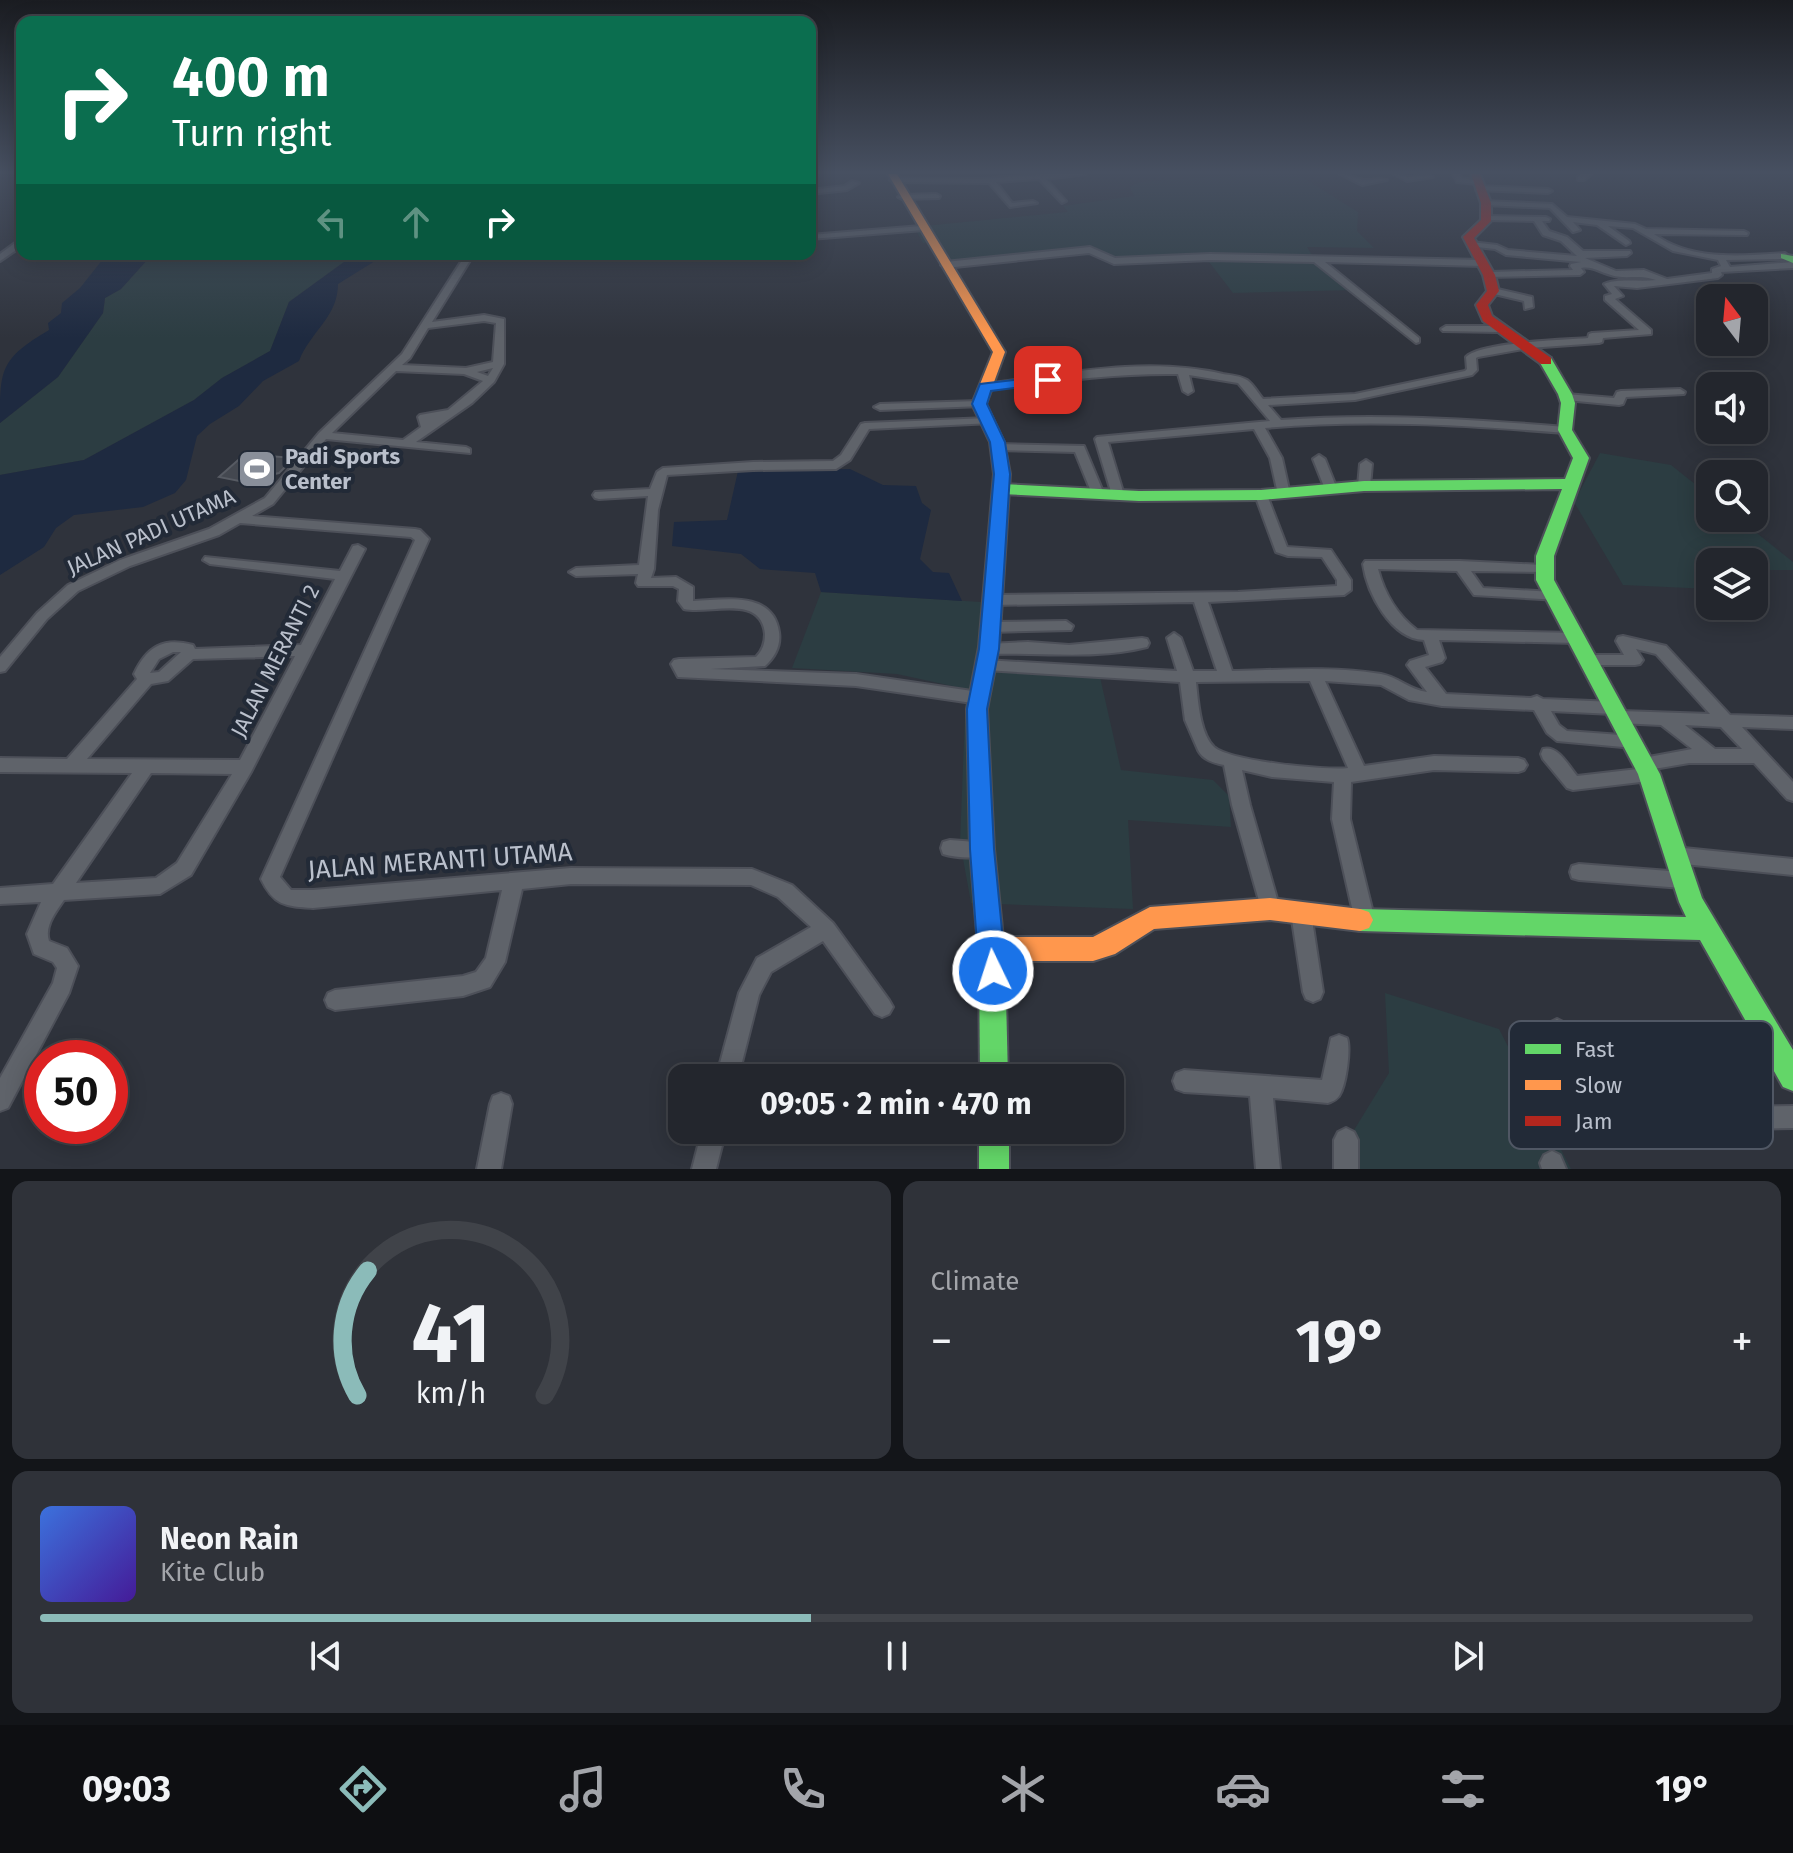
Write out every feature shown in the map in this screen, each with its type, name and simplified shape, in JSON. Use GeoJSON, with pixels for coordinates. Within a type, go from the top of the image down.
{"type":"FeatureCollection","features":[{"type":"Feature","properties":{"kind":"street"},"geometry":{"type":"LineString","coordinates":[[816,237],[914,229]]}},
{"type":"Feature","properties":{"kind":"street"},"geometry":{"type":"LineString","coordinates":[[921,229],[999,352],[982,396],[998,448],[1001,489],[987,657],[979,698],[982,849],[992,949],[994,1064]]}},
{"type":"Feature","properties":{"kind":"street"},"geometry":{"type":"LineString","coordinates":[[1479,229],[1469,234],[1488,276],[1526,297],[1528,307]]}},
{"type":"Feature","properties":{"kind":"street"},"geometry":{"type":"LineString","coordinates":[[1543,229],[1546,233],[1564,239],[1591,264],[1615,274],[1644,273],[1664,280]]}},
{"type":"Feature","properties":{"kind":"street"},"geometry":{"type":"LineString","coordinates":[[1471,244],[1497,247],[1506,252],[1580,256],[1630,253],[1617,244],[1628,243],[1607,229]]}},
{"type":"Feature","properties":{"kind":"street"},"geometry":{"type":"LineString","coordinates":[[1642,229],[1666,244],[1721,258],[1791,259]]}},
{"type":"Feature","properties":{"kind":"street"},"geometry":{"type":"LineString","coordinates":[[1645,231],[1744,233]]}},
{"type":"Feature","properties":{"kind":"street"},"geometry":{"type":"LineString","coordinates":[[945,265],[1090,250],[1114,261],[1210,257],[1316,259],[1488,276],[1580,272],[1574,266],[1591,264]]}},
{"type":"Feature","properties":{"kind":"street"},"geometry":{"type":"LineString","coordinates":[[1721,258],[1726,265],[1724,270]]}},
{"type":"Feature","properties":{"kind":"street"},"geometry":{"type":"LineString","coordinates":[[1316,259],[1416,340]]}},
{"type":"Feature","properties":{"kind":"street"},"geometry":{"type":"LineString","coordinates":[[1262,402],[1355,397],[1468,373],[1472,370],[1471,355],[1529,345],[1599,340],[1591,336],[1648,332],[1608,299],[1618,296],[1607,284],[1637,285],[1718,275],[1715,271],[1791,259]]}},
{"type":"Feature","properties":{"kind":"street","name":"JALAN PADI UTAMA"},"geometry":{"type":"LineString","coordinates":[[0,667],[42,616],[73,588],[125,563],[192,540],[240,519],[282,489],[323,435],[395,368],[466,260]]}},
{"type":"Feature","properties":{"kind":"street"},"geometry":{"type":"LineString","coordinates":[[1488,276],[1482,305],[1487,318],[1544,358],[1566,397],[1565,430],[1581,458],[1543,569],[1554,597],[1634,742],[1646,769],[1682,880],[1705,929],[1760,1021]]}},
{"type":"Feature","properties":{"kind":"street"},"geometry":{"type":"LineString","coordinates":[[406,444],[426,426],[424,417],[452,413],[489,380],[499,364],[501,321],[484,318],[425,326]]}},
{"type":"Feature","properties":{"kind":"street"},"geometry":{"type":"LineString","coordinates":[[1446,329],[1499,329]]}},
{"type":"Feature","properties":{"kind":"street"},"geometry":{"type":"LineString","coordinates":[[395,368],[466,371],[499,364]]}},
{"type":"Feature","properties":{"kind":"street"},"geometry":{"type":"LineString","coordinates":[[466,371],[489,380]]}},
{"type":"Feature","properties":{"kind":"street"},"geometry":{"type":"LineString","coordinates":[[1183,371],[1188,391]]}},
{"type":"Feature","properties":{"kind":"street"},"geometry":{"type":"LineString","coordinates":[[880,407],[982,396],[1111,373],[1183,371],[1242,381],[1279,425]]}},
{"type":"Feature","properties":{"kind":"street"},"geometry":{"type":"LineString","coordinates":[[1566,397],[1619,402],[1618,395],[1623,393],[1680,392]]}},
{"type":"Feature","properties":{"kind":"street"},"geometry":{"type":"LineString","coordinates":[[1118,495],[1101,439],[1375,420],[1482,423],[1565,430]]}},
{"type":"Feature","properties":{"kind":"street"},"geometry":{"type":"LineString","coordinates":[[979,698],[931,694],[856,680],[683,673],[679,664],[760,662],[770,650],[771,623],[763,611],[753,605],[689,606],[685,601],[685,585],[676,581],[643,583],[656,492],[661,474],[666,471],[836,465],[868,426],[988,421]]}},
{"type":"Feature","properties":{"kind":"street"},"geometry":{"type":"LineString","coordinates":[[1259,428],[1276,458],[1284,494]]}},
{"type":"Feature","properties":{"kind":"street"},"geometry":{"type":"LineString","coordinates":[[323,435],[466,451]]}},
{"type":"Feature","properties":{"kind":"street"},"geometry":{"type":"LineString","coordinates":[[998,448],[1080,448],[1098,494]]}},
{"type":"Feature","properties":{"kind":"street"},"geometry":{"type":"LineString","coordinates":[[1319,459],[1331,489]]}},
{"type":"Feature","properties":{"kind":"street"},"geometry":{"type":"LineString","coordinates":[[1364,486],[1366,464]]}},
{"type":"Feature","properties":{"kind":"street"},"geometry":{"type":"LineString","coordinates":[[1001,489],[1118,495],[1261,495],[1364,486],[1571,484]]}},
{"type":"Feature","properties":{"kind":"street"},"geometry":{"type":"LineString","coordinates":[[599,495],[656,492]]}},
{"type":"Feature","properties":{"kind":"street"},"geometry":{"type":"LineString","coordinates":[[992,600],[1200,598],[1340,591],[1346,587],[1325,552],[1288,552],[1281,549],[1261,495]]}},
{"type":"Feature","properties":{"kind":"street","name":"JALAN MERANTI UTAMA"},"geometry":{"type":"LineString","coordinates":[[240,519],[415,533],[422,539],[270,879],[286,898],[313,899],[571,876],[752,877],[785,891],[826,929],[882,1007]]}},
{"type":"Feature","properties":{"kind":"street","name":"JALAN MERANTI 2"},"geometry":{"type":"LineString","coordinates":[[60,890],[160,886],[184,869],[245,767],[358,549]]}},
{"type":"Feature","properties":{"kind":"street","name":"JALAN MERANTI 2"},"geometry":{"type":"LineString","coordinates":[[210,560],[344,576]]}},
{"type":"Feature","properties":{"kind":"street"},"geometry":{"type":"LineString","coordinates":[[1543,569],[1374,563],[1369,566],[1381,596],[1409,631],[1430,635],[1577,638]]}},
{"type":"Feature","properties":{"kind":"street"},"geometry":{"type":"LineString","coordinates":[[1460,565],[1479,592],[1554,597]]}},
{"type":"Feature","properties":{"kind":"street"},"geometry":{"type":"LineString","coordinates":[[576,572],[647,569]]}},
{"type":"Feature","properties":{"kind":"street"},"geometry":{"type":"LineString","coordinates":[[1344,580],[1374,579]]}},
{"type":"Feature","properties":{"kind":"street"},"geometry":{"type":"LineString","coordinates":[[1200,598],[1226,676]]}},
{"type":"Feature","properties":{"kind":"street"},"geometry":{"type":"LineString","coordinates":[[990,627],[1066,626]]}},
{"type":"Feature","properties":{"kind":"street"},"geometry":{"type":"LineString","coordinates":[[1430,635],[1437,658],[1415,665],[1442,700]]}},
{"type":"Feature","properties":{"kind":"street"},"geometry":{"type":"LineString","coordinates":[[1174,638],[1187,677],[1193,720],[1206,750],[1232,761],[1272,770],[1351,774],[1434,763],[1518,765]]}},
{"type":"Feature","properties":{"kind":"street"},"geometry":{"type":"LineString","coordinates":[[1590,660],[1635,660],[1623,641],[1659,648],[1728,719],[1793,794]]}},
{"type":"Feature","properties":{"kind":"street"},"geometry":{"type":"LineString","coordinates":[[987,657],[1032,647],[1069,650],[1142,643]]}},
{"type":"Feature","properties":{"kind":"street"},"geometry":{"type":"LineString","coordinates":[[146,679],[142,674],[147,662],[158,652],[182,646],[188,649],[189,654]]}},
{"type":"Feature","properties":{"kind":"street"},"geometry":{"type":"LineString","coordinates":[[70,767],[146,679],[163,677],[189,654],[305,650]]}},
{"type":"Feature","properties":{"kind":"street"},"geometry":{"type":"LineString","coordinates":[[987,657],[1187,677],[1315,675],[1384,680],[1415,696],[1442,700],[1537,702],[1663,717],[1793,723]]}},
{"type":"Feature","properties":{"kind":"street"},"geometry":{"type":"LineString","coordinates":[[1315,675],[1351,774],[1341,819],[1365,921]]}},
{"type":"Feature","properties":{"kind":"street"},"geometry":{"type":"LineString","coordinates":[[1537,702],[1553,729],[1563,737],[1634,742]]}},
{"type":"Feature","properties":{"kind":"street"},"geometry":{"type":"LineString","coordinates":[[1663,717],[1710,755]]}},
{"type":"Feature","properties":{"kind":"street"},"geometry":{"type":"LineString","coordinates":[[1549,754],[1573,783],[1710,755],[1760,756]]}},
{"type":"Feature","properties":{"kind":"street"},"geometry":{"type":"LineString","coordinates":[[1232,761],[1270,909]]}},
{"type":"Feature","properties":{"kind":"street"},"geometry":{"type":"LineString","coordinates":[[0,765],[245,767]]}},
{"type":"Feature","properties":{"kind":"street"},"geometry":{"type":"LineString","coordinates":[[0,1100],[62,986],[68,966],[60,955],[41,947],[37,934],[44,913],[145,768]]}},
{"type":"Feature","properties":{"kind":"street"},"geometry":{"type":"LineString","coordinates":[[950,848],[982,849]]}},
{"type":"Feature","properties":{"kind":"street"},"geometry":{"type":"LineString","coordinates":[[1674,855],[1793,867]]}},
{"type":"Feature","properties":{"kind":"street"},"geometry":{"type":"LineString","coordinates":[[1579,872],[1682,880]]}},
{"type":"Feature","properties":{"kind":"street"},"geometry":{"type":"LineString","coordinates":[[335,1000],[463,986],[483,980],[495,962],[514,881]]}},
{"type":"Feature","properties":{"kind":"street"},"geometry":{"type":"LineString","coordinates":[[0,896],[60,890]]}},
{"type":"Feature","properties":{"kind":"street"},"geometry":{"type":"LineString","coordinates":[[992,949],[1093,949],[1106,946],[1150,918],[1270,909],[1365,921],[1705,929]]}},
{"type":"Feature","properties":{"kind":"street"},"geometry":{"type":"LineString","coordinates":[[1301,913],[1313,992]]}},
{"type":"Feature","properties":{"kind":"street"},"geometry":{"type":"LineString","coordinates":[[731,1064],[749,993],[764,965],[826,929]]}},
{"type":"Feature","properties":{"kind":"street"},"geometry":{"type":"LineString","coordinates":[[1773,1043],[1793,1077]]}},
{"type":"Feature","properties":{"kind":"street"},"geometry":{"type":"LineString","coordinates":[[1184,1081],[1328,1092],[1332,1087],[1339,1046]]}},
{"type":"Feature","properties":{"kind":"street"},"geometry":{"type":"LineString","coordinates":[[1260,1085],[1268,1169]]}},
{"type":"Feature","properties":{"kind":"street"},"geometry":{"type":"LineString","coordinates":[[489,1169],[501,1104]]}},
{"type":"Feature","properties":{"kind":"street"},"geometry":{"type":"LineString","coordinates":[[1773,1117],[1793,1117]]}},
{"type":"Feature","properties":{"kind":"street"},"geometry":{"type":"LineString","coordinates":[[1346,1140],[1346,1169]]}},
{"type":"Feature","properties":{"kind":"street"},"geometry":{"type":"LineString","coordinates":[[704,1169],[710,1144]]}},
{"type":"Feature","properties":{"kind":"street"},"geometry":{"type":"LineString","coordinates":[[994,1144],[994,1169]]}},
{"type":"Feature","properties":{"kind":"shaded area"},"geometry":{"type":"Polygon","coordinates":[[[915,229],[1357,229],[1374,248],[1307,247],[1315,260],[1356,290],[1233,293],[1206,258],[1107,262],[1089,252],[955,265],[939,242],[923,243],[915,229]]]}},
{"type":"Feature","properties":{"kind":"shaded area"},"geometry":{"type":"Polygon","coordinates":[[[147,260],[345,260],[289,302],[270,351],[222,378],[194,400],[84,460],[0,475],[0,423],[58,377],[103,313],[105,298],[121,289],[147,260]]]}},
{"type":"Feature","properties":{"kind":"shaded area"},"geometry":{"type":"Polygon","coordinates":[[[1600,453],[1671,465],[1696,485],[1696,532],[1756,532],[1793,562],[1793,570],[1768,570],[1768,548],[1696,548],[1696,588],[1623,585],[1574,502],[1600,453]]]}},
{"type":"Feature","properties":{"kind":"shaded area"},"geometry":{"type":"Polygon","coordinates":[[[821,592],[997,603],[996,664],[1098,668],[1121,770],[1213,780],[1229,796],[1231,827],[1128,820],[1133,909],[971,903],[960,842],[966,689],[897,674],[792,668],[821,592]]]}},
{"type":"Feature","properties":{"kind":"shaded area"},"geometry":{"type":"Polygon","coordinates":[[[1385,993],[1499,1029],[1509,1048],[1509,1149],[1561,1149],[1571,1169],[1356,1169],[1351,1135],[1389,1073],[1385,993]]]}},
{"type":"Feature","properties":{"kind":"water"},"geometry":{"type":"Polygon","coordinates":[[[102,260],[147,260],[121,289],[105,298],[103,313],[58,377],[0,423],[1,390],[6,367],[21,349],[49,330],[48,323],[61,313],[62,303],[80,288],[102,260]]]}},
{"type":"Feature","properties":{"kind":"water"},"geometry":{"type":"Polygon","coordinates":[[[376,260],[338,284],[329,315],[299,361],[263,381],[239,406],[197,436],[186,480],[175,493],[143,507],[74,515],[56,528],[44,547],[0,575],[0,475],[84,460],[194,400],[222,378],[270,351],[289,302],[344,262],[376,260]]]}},
{"type":"Feature","properties":{"kind":"water"},"geometry":{"type":"Polygon","coordinates":[[[850,469],[883,485],[916,486],[922,503],[931,510],[920,559],[933,572],[949,573],[962,601],[821,592],[815,573],[760,569],[741,554],[672,546],[674,522],[727,520],[738,471],[850,469]]]}},
{"type":"Feature","properties":{"kind":"building","name":"Padi Sports Center"},"geometry":{"type":"Polygon","coordinates":[[[245,454],[294,458],[279,473],[262,477],[254,484],[219,477],[245,454]]]}},
{"type":"Feature","properties":{"kind":"traffic: fast"},"geometry":{"type":"LineString","coordinates":[[1785,256],[1793,260]]}},
{"type":"Feature","properties":{"kind":"traffic: fast"},"geometry":{"type":"LineString","coordinates":[[1546,361],[1565,394],[1568,403],[1565,430],[1581,458],[1545,556],[1545,580],[1649,774],[1691,902],[1760,1021]]}},
{"type":"Feature","properties":{"kind":"traffic: fast"},"geometry":{"type":"LineString","coordinates":[[1001,489],[1139,496],[1261,495],[1364,486],[1571,484]]}},
{"type":"Feature","properties":{"kind":"traffic: fast"},"geometry":{"type":"LineString","coordinates":[[1360,920],[1705,929]]}},
{"type":"Feature","properties":{"kind":"traffic: fast"},"geometry":{"type":"LineString","coordinates":[[992,958],[994,1064]]}},
{"type":"Feature","properties":{"kind":"traffic: fast"},"geometry":{"type":"LineString","coordinates":[[1773,1043],[1793,1077]]}},
{"type":"Feature","properties":{"kind":"traffic: fast"},"geometry":{"type":"LineString","coordinates":[[994,1144],[994,1169]]}},
{"type":"Feature","properties":{"kind":"traffic: slow"},"geometry":{"type":"LineString","coordinates":[[924,229],[999,352],[979,404],[997,442],[1002,474],[989,647]]}},
{"type":"Feature","properties":{"kind":"traffic: slow"},"geometry":{"type":"LineString","coordinates":[[992,949],[1093,949],[1106,946],[1150,918],[1270,909],[1360,920]]}},
{"type":"Feature","properties":{"kind":"traffic: jam"},"geometry":{"type":"LineString","coordinates":[[1478,229],[1468,237],[1489,275],[1493,291],[1482,305],[1487,318],[1546,361]]}},
{"type":"Feature","properties":{"kind":"traffic: jam"},"geometry":{"type":"LineString","coordinates":[[989,647],[977,709],[982,849],[992,958]]}},
{"type":"Feature","properties":{"kind":"place","name":"Padi Sports Center"},"geometry":{"type":"Point","coordinates":[257,469]}},
{"type":"Feature","properties":{"kind":"route"},"geometry":{"type":"LineString","coordinates":[[993,971],[982,849],[977,709],[989,649],[1002,474],[997,442],[979,404],[985,387],[1048,380]]}}]}
